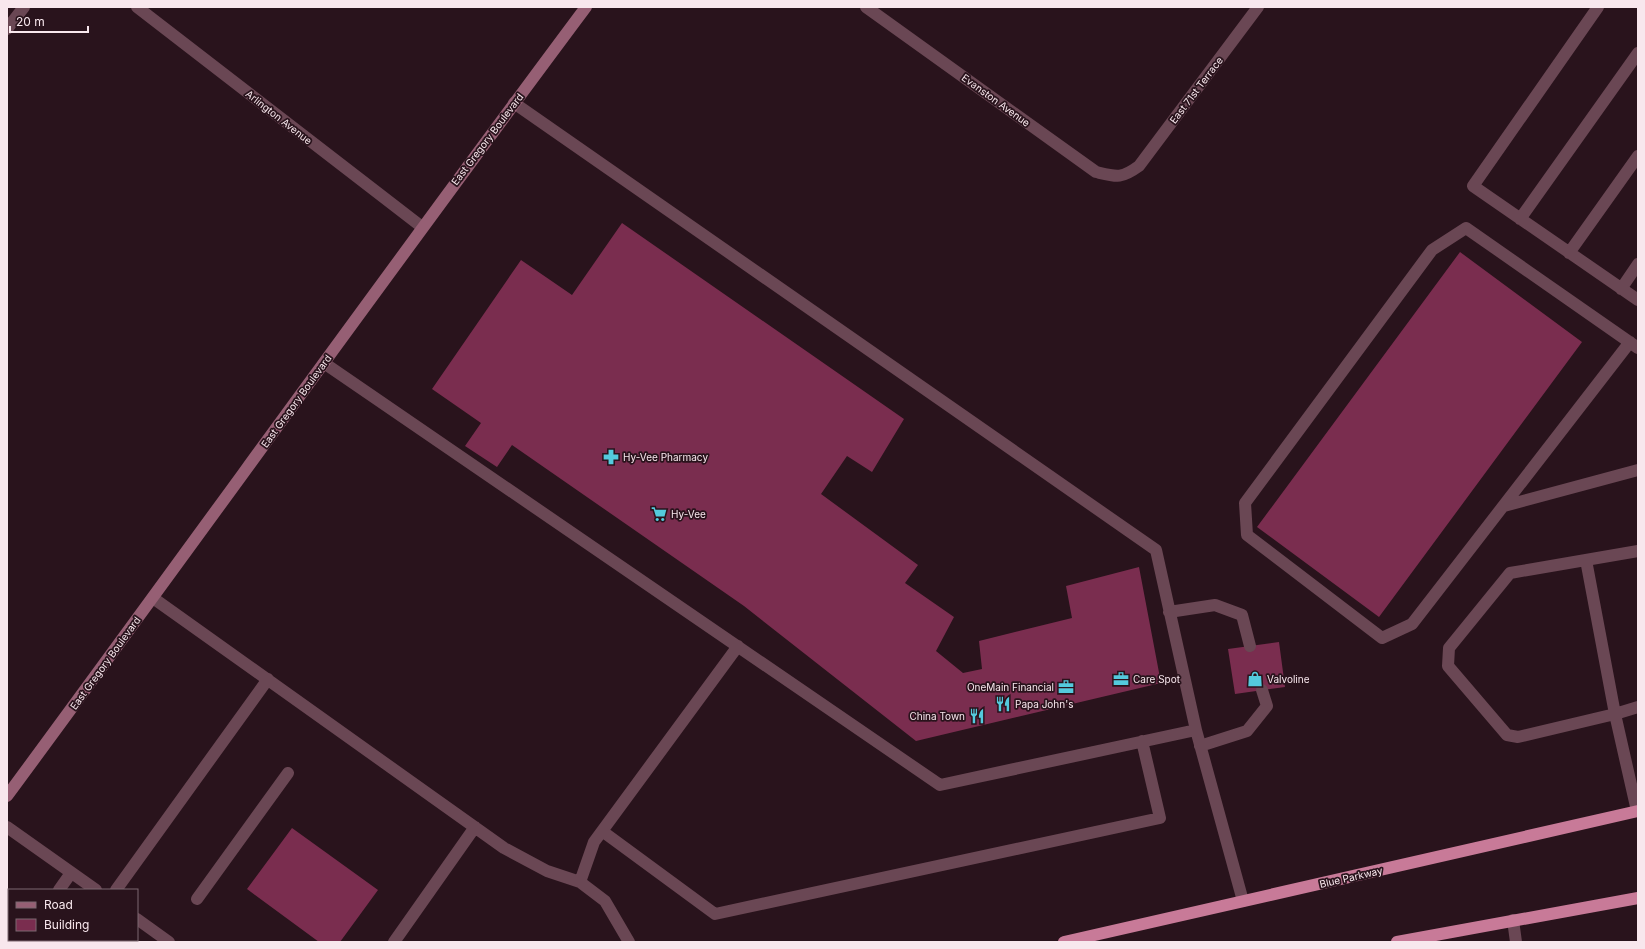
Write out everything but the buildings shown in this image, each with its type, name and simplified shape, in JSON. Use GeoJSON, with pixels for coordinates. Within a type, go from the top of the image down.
{"type":"FeatureCollection","features":[{"type":"Feature","properties":{"kind":"highway","name":"Blue Parkway"},"geometry":{"type":"LineString","coordinates":[[1064,942],[1638,811]]}},
{"type":"Feature","properties":{"kind":"highway"},"geometry":{"type":"LineString","coordinates":[[1398,942],[1638,898]]}},
{"type":"Feature","properties":{"kind":"main road","name":"East Gregory Boulevard"},"geometry":{"type":"LineString","coordinates":[[7,796],[153,598],[422,227],[586,7]]}},
{"type":"Feature","properties":{"kind":"street"},"geometry":{"type":"LineString","coordinates":[[7,29],[24,7]]}},
{"type":"Feature","properties":{"kind":"street","name":"Arlington Avenue"},"geometry":{"type":"LineString","coordinates":[[137,7],[422,227]]}},
{"type":"Feature","properties":{"kind":"street","name":"Evanston Avenue"},"geometry":{"type":"LineString","coordinates":[[866,7],[1096,172],[1116,177],[1131,171]]}},
{"type":"Feature","properties":{"kind":"street","name":"East 71st Terrace"},"geometry":{"type":"LineString","coordinates":[[1131,171],[1139,166],[1258,7]]}},
{"type":"Feature","properties":{"kind":"street"},"geometry":{"type":"LineString","coordinates":[[1598,7],[1473,186],[1638,300]]}},
{"type":"Feature","properties":{"kind":"street"},"geometry":{"type":"LineString","coordinates":[[1520,219],[1638,53]]}},
{"type":"Feature","properties":{"kind":"street"},"geometry":{"type":"LineString","coordinates":[[514,103],[1156,550],[1196,730],[1243,901]]}},
{"type":"Feature","properties":{"kind":"street"},"geometry":{"type":"LineString","coordinates":[[1569,253],[1638,156]]}},
{"type":"Feature","properties":{"kind":"street"},"geometry":{"type":"LineString","coordinates":[[1466,228],[1634,345],[1504,506],[1412,624],[1382,638],[1247,535],[1245,503],[1432,250],[1466,228]]}},
{"type":"Feature","properties":{"kind":"street"},"geometry":{"type":"LineString","coordinates":[[1621,289],[1638,264]]}},
{"type":"Feature","properties":{"kind":"street"},"geometry":{"type":"LineString","coordinates":[[324,363],[940,785],[1196,730]]}},
{"type":"Feature","properties":{"kind":"street"},"geometry":{"type":"LineString","coordinates":[[1504,506],[1638,470]]}},
{"type":"Feature","properties":{"kind":"street"},"geometry":{"type":"LineString","coordinates":[[1638,551],[1510,573],[1449,648],[1448,666],[1507,735],[1518,737],[1615,714],[1638,707]]}},
{"type":"Feature","properties":{"kind":"street"},"geometry":{"type":"LineString","coordinates":[[1586,560],[1615,714],[1638,811]]}},
{"type":"Feature","properties":{"kind":"street"},"geometry":{"type":"LineString","coordinates":[[153,598],[504,848],[547,871],[580,882],[605,901],[629,942]]}},
{"type":"Feature","properties":{"kind":"street"},"geometry":{"type":"LineString","coordinates":[[1169,612],[1216,605],[1242,614],[1250,646]]}},
{"type":"Feature","properties":{"kind":"street"},"geometry":{"type":"LineString","coordinates":[[580,882],[594,842],[738,646]]}},
{"type":"Feature","properties":{"kind":"street"},"geometry":{"type":"LineString","coordinates":[[117,889],[268,679]]}},
{"type":"Feature","properties":{"kind":"street"},"geometry":{"type":"LineString","coordinates":[[1200,746],[1247,731],[1266,706],[1262,690]]}},
{"type":"Feature","properties":{"kind":"street"},"geometry":{"type":"LineString","coordinates":[[602,831],[716,914],[1160,818],[1142,741]]}},
{"type":"Feature","properties":{"kind":"street"},"geometry":{"type":"LineString","coordinates":[[197,899],[288,773]]}},
{"type":"Feature","properties":{"kind":"street"},"geometry":{"type":"LineString","coordinates":[[7,827],[95,889]]}},
{"type":"Feature","properties":{"kind":"street"},"geometry":{"type":"LineString","coordinates":[[394,942],[475,827]]}},
{"type":"Feature","properties":{"kind":"street"},"geometry":{"type":"LineString","coordinates":[[60,889],[71,872]]}},
{"type":"Feature","properties":{"kind":"street"},"geometry":{"type":"LineString","coordinates":[[138,920],[169,942]]}},
{"type":"Feature","properties":{"kind":"street"},"geometry":{"type":"LineString","coordinates":[[1513,920],[1516,942]]}},
{"type":"Feature","properties":{"kind":"place","name":"Hy-Vee Pharmacy"},"geometry":{"type":"Point","coordinates":[611,457]}},
{"type":"Feature","properties":{"kind":"place","name":"Hy-Vee"},"geometry":{"type":"Point","coordinates":[659,514]}},
{"type":"Feature","properties":{"kind":"place","name":"Care Spot"},"geometry":{"type":"Point","coordinates":[1121,679]}},
{"type":"Feature","properties":{"kind":"place","name":"Valvoline"},"geometry":{"type":"Point","coordinates":[1255,679]}},
{"type":"Feature","properties":{"kind":"place","name":"OneMain Financial"},"geometry":{"type":"Point","coordinates":[1066,687]}},
{"type":"Feature","properties":{"kind":"place","name":"Papa John's"},"geometry":{"type":"Point","coordinates":[1003,704]}},
{"type":"Feature","properties":{"kind":"place","name":"China Town"},"geometry":{"type":"Point","coordinates":[977,716]}}]}
